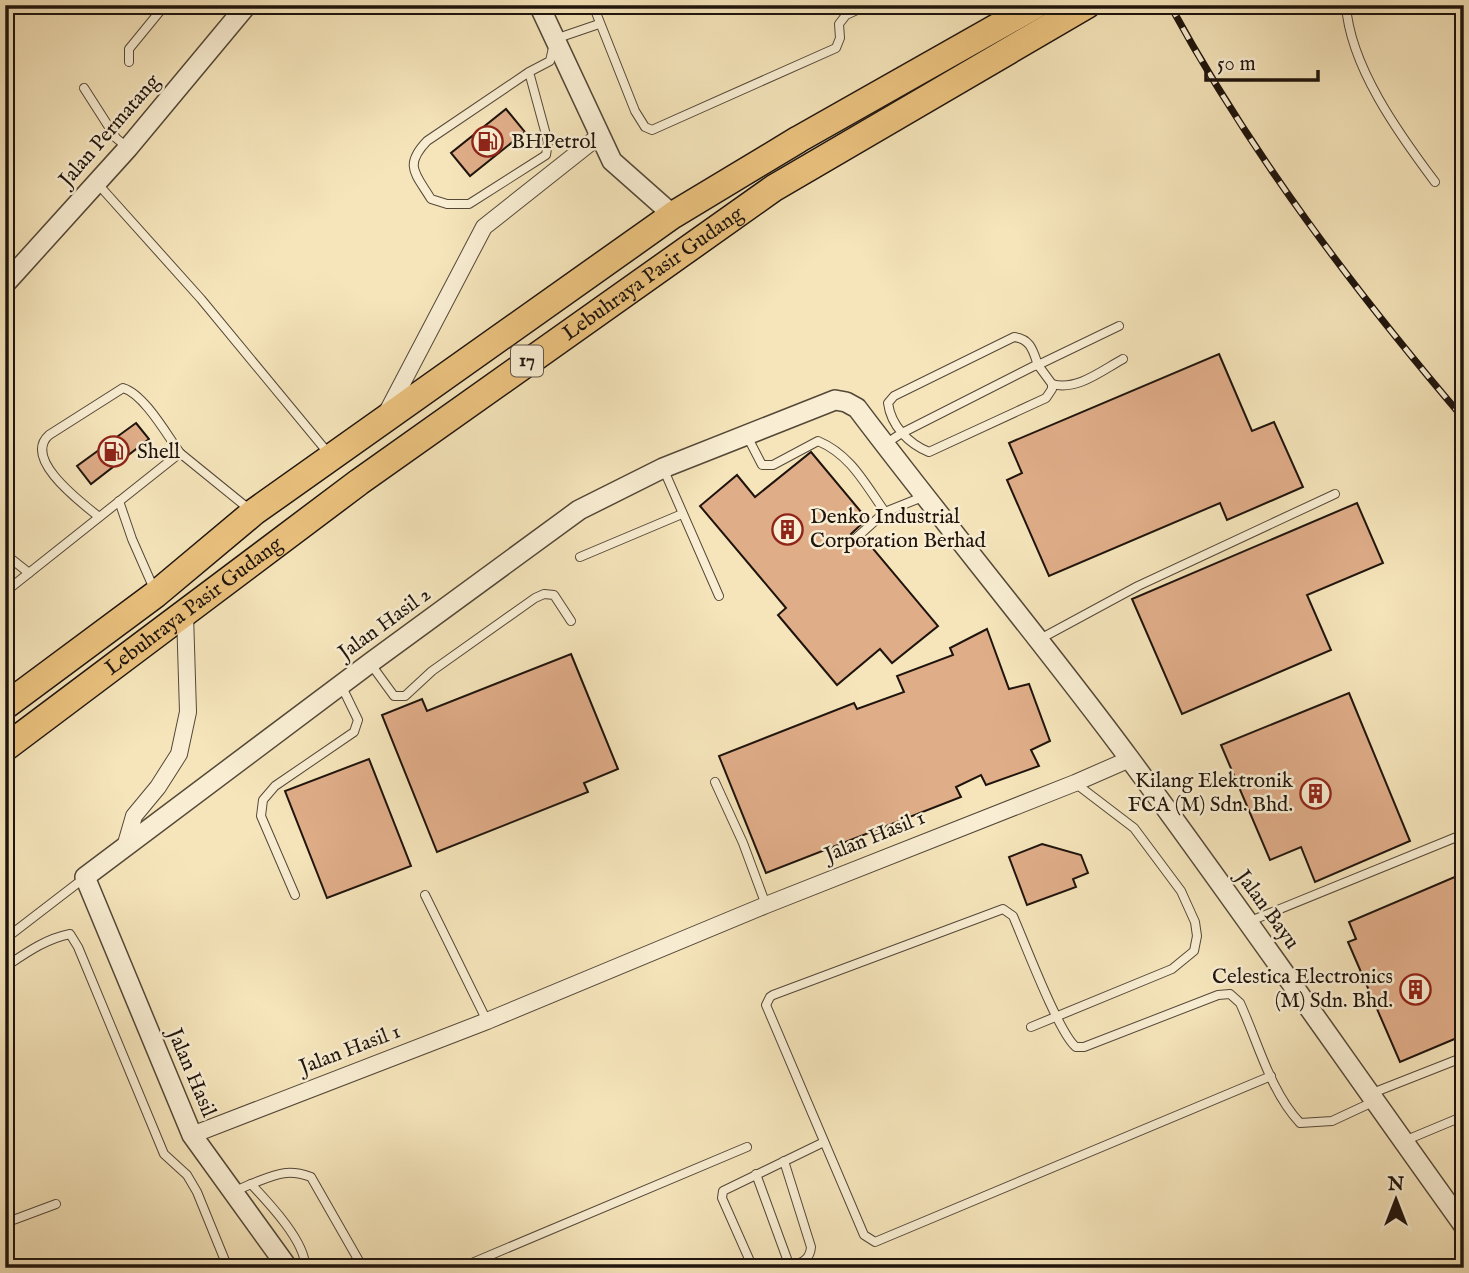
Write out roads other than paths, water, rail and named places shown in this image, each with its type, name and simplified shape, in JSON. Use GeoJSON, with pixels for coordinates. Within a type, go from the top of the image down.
{"type":"FeatureCollection","features":[{"type":"Feature","properties":{"kind":"highway","name":"Lebuhraya Pasir Gudang"},"geometry":{"type":"LineString","coordinates":[[5,706],[156,594],[254,512],[673,215],[800,139],[1036,5]]}},
{"type":"Feature","properties":{"kind":"highway","name":"Lebuhraya Pasir Gudang"},"geometry":{"type":"LineString","coordinates":[[5,748],[370,474],[774,188],[1081,8]]}},
{"type":"Feature","properties":{"kind":"street","name":"Jalan Permatang"},"geometry":{"type":"LineString","coordinates":[[5,284],[128,148],[247,5]]}},
{"type":"Feature","properties":{"kind":"street"},"geometry":{"type":"LineString","coordinates":[[539,5],[612,161],[673,215]]}},
{"type":"Feature","properties":{"kind":"street"},"geometry":{"type":"LineString","coordinates":[[384,419],[484,227],[599,136]]}},
{"type":"Feature","properties":{"kind":"street","name":"Jalan Hasil 2"},"geometry":{"type":"LineString","coordinates":[[85,877],[579,510],[663,468],[835,400],[857,408],[884,444]]}},
{"type":"Feature","properties":{"kind":"street"},"geometry":{"type":"LineString","coordinates":[[884,444],[1040,639],[1130,759]]}},
{"type":"Feature","properties":{"kind":"street"},"geometry":{"type":"LineString","coordinates":[[125,847],[134,816],[158,787],[178,754],[188,712],[185,614]]}},
{"type":"Feature","properties":{"kind":"street","name":"Jalan Hasil 1"},"geometry":{"type":"LineString","coordinates":[[192,1135],[487,1021],[766,905],[1130,759]]}},
{"type":"Feature","properties":{"kind":"street","name":"Jalan Bayu"},"geometry":{"type":"LineString","coordinates":[[1130,759],[1464,1226]]}},
{"type":"Feature","properties":{"kind":"street","name":"Jalan Hasil"},"geometry":{"type":"LineString","coordinates":[[85,877],[192,1135],[288,1268]]}},
{"type":"Feature","properties":{"kind":"lane"},"geometry":{"type":"LineString","coordinates":[[129,62],[129,49],[165,5]]}},
{"type":"Feature","properties":{"kind":"lane"},"geometry":{"type":"LineString","coordinates":[[593,5],[635,111],[645,127],[652,130],[836,48],[840,38],[839,24],[846,15],[868,5]]}},
{"type":"Feature","properties":{"kind":"lane"},"geometry":{"type":"LineString","coordinates":[[1346,5],[1351,36],[1370,82],[1392,121],[1435,182]]}},
{"type":"Feature","properties":{"kind":"lane"},"geometry":{"type":"LineString","coordinates":[[528,72],[548,142],[546,155],[469,204],[447,204],[431,199],[412,169],[413,158],[426,141],[528,72],[550,61],[555,39],[600,24]]}},
{"type":"Feature","properties":{"kind":"lane"},"geometry":{"type":"LineString","coordinates":[[84,88],[116,138],[128,148]]}},
{"type":"Feature","properties":{"kind":"lane"},"geometry":{"type":"LineString","coordinates":[[97,183],[201,299],[332,458]]}},
{"type":"Feature","properties":{"kind":"lane"},"geometry":{"type":"LineString","coordinates":[[884,444],[1119,326]]}},
{"type":"Feature","properties":{"kind":"lane"},"geometry":{"type":"LineString","coordinates":[[1052,384],[1051,392],[1046,398],[932,452],[926,452],[902,433],[888,403],[894,396],[1014,337],[1029,343],[1038,365],[1052,384],[1062,387],[1073,386],[1123,359]]}},
{"type":"Feature","properties":{"kind":"lane"},"geometry":{"type":"LineString","coordinates":[[99,517],[69,492],[44,462],[41,448],[44,439],[49,435],[123,388],[130,390],[140,399],[180,453],[254,512]]}},
{"type":"Feature","properties":{"kind":"lane"},"geometry":{"type":"LineString","coordinates":[[746,435],[762,465],[773,465],[818,442],[835,449],[853,465],[886,512]]}},
{"type":"Feature","properties":{"kind":"lane"},"geometry":{"type":"LineString","coordinates":[[5,592],[180,453]]}},
{"type":"Feature","properties":{"kind":"lane"},"geometry":{"type":"LineString","coordinates":[[663,468],[719,596]]}},
{"type":"Feature","properties":{"kind":"lane"},"geometry":{"type":"LineString","coordinates":[[1040,639],[1138,586],[1335,494]]}},
{"type":"Feature","properties":{"kind":"lane"},"geometry":{"type":"LineString","coordinates":[[856,538],[886,512],[925,496]]}},
{"type":"Feature","properties":{"kind":"lane"},"geometry":{"type":"LineString","coordinates":[[119,501],[156,594]]}},
{"type":"Feature","properties":{"kind":"lane"},"geometry":{"type":"LineString","coordinates":[[580,557],[682,514]]}},
{"type":"Feature","properties":{"kind":"lane"},"geometry":{"type":"LineString","coordinates":[[5,554],[29,573]]}},
{"type":"Feature","properties":{"kind":"lane"},"geometry":{"type":"LineString","coordinates":[[370,663],[394,696],[405,696],[432,671],[535,598],[544,594],[554,595],[571,621]]}},
{"type":"Feature","properties":{"kind":"lane"},"geometry":{"type":"LineString","coordinates":[[295,895],[261,816],[263,800],[275,786],[354,732],[358,720],[341,685]]}},
{"type":"Feature","properties":{"kind":"lane"},"geometry":{"type":"LineString","coordinates":[[715,782],[743,843],[766,905]]}},
{"type":"Feature","properties":{"kind":"lane"},"geometry":{"type":"LineString","coordinates":[[1031,1027],[1172,969],[1194,951],[1197,936],[1195,922],[1181,891],[1134,828],[1075,783]]}},
{"type":"Feature","properties":{"kind":"lane"},"geometry":{"type":"LineString","coordinates":[[1248,922],[1464,834]]}},
{"type":"Feature","properties":{"kind":"lane","name":"Jalan Hasil 2"},"geometry":{"type":"LineString","coordinates":[[5,939],[85,877]]}},
{"type":"Feature","properties":{"kind":"lane"},"geometry":{"type":"LineString","coordinates":[[425,895],[487,1021]]}},
{"type":"Feature","properties":{"kind":"lane"},"geometry":{"type":"LineString","coordinates":[[1271,1076],[875,1241],[864,1235],[767,1010],[767,1001],[774,995],[1003,909],[1013,916],[1070,1042],[1080,1048],[1218,995],[1230,994],[1240,1003],[1271,1076],[1300,1124],[1332,1121],[1372,1098],[1464,1057]]}},
{"type":"Feature","properties":{"kind":"lane"},"geometry":{"type":"LineString","coordinates":[[5,967],[54,937],[70,934],[78,947],[164,1154],[187,1174],[228,1268]]}},
{"type":"Feature","properties":{"kind":"lane"},"geometry":{"type":"LineString","coordinates":[[1404,1141],[1464,1116]]}},
{"type":"Feature","properties":{"kind":"lane"},"geometry":{"type":"LineString","coordinates":[[753,1268],[722,1198],[723,1191],[824,1142]]}},
{"type":"Feature","properties":{"kind":"lane"},"geometry":{"type":"LineString","coordinates":[[460,1268],[747,1147]]}},
{"type":"Feature","properties":{"kind":"lane"},"geometry":{"type":"LineString","coordinates":[[756,1174],[790,1267],[807,1260],[811,1247],[784,1161]]}},
{"type":"Feature","properties":{"kind":"lane"},"geometry":{"type":"LineString","coordinates":[[233,1192],[277,1174],[295,1171],[311,1177],[363,1268]]}},
{"type":"Feature","properties":{"kind":"lane"},"geometry":{"type":"LineString","coordinates":[[251,1184],[280,1215],[306,1259],[305,1268]]}},
{"type":"Feature","properties":{"kind":"lane"},"geometry":{"type":"LineString","coordinates":[[5,1223],[56,1204]]}},
{"type":"Feature","properties":{"kind":"railway"},"geometry":{"type":"LineString","coordinates":[[1170,5],[1235,114],[1306,220],[1383,321],[1464,419]]}},
{"type":"Feature","properties":{"kind":"place","name":"BHPetrol"},"geometry":{"type":"Point","coordinates":[488,142]}},
{"type":"Feature","properties":{"kind":"place","name":"Shell"},"geometry":{"type":"Point","coordinates":[114,452]}},
{"type":"Feature","properties":{"kind":"place","name":"Denko Industrial Corporation Berhad"},"geometry":{"type":"Point","coordinates":[787,529]}},
{"type":"Feature","properties":{"kind":"place","name":"Kilang Elektronik FCA (M) Sdn. Bhd."},"geometry":{"type":"Point","coordinates":[1316,793]}},
{"type":"Feature","properties":{"kind":"place","name":"Celestica Electronics (M) Sdn. Bhd."},"geometry":{"type":"Point","coordinates":[1416,989]}}]}
